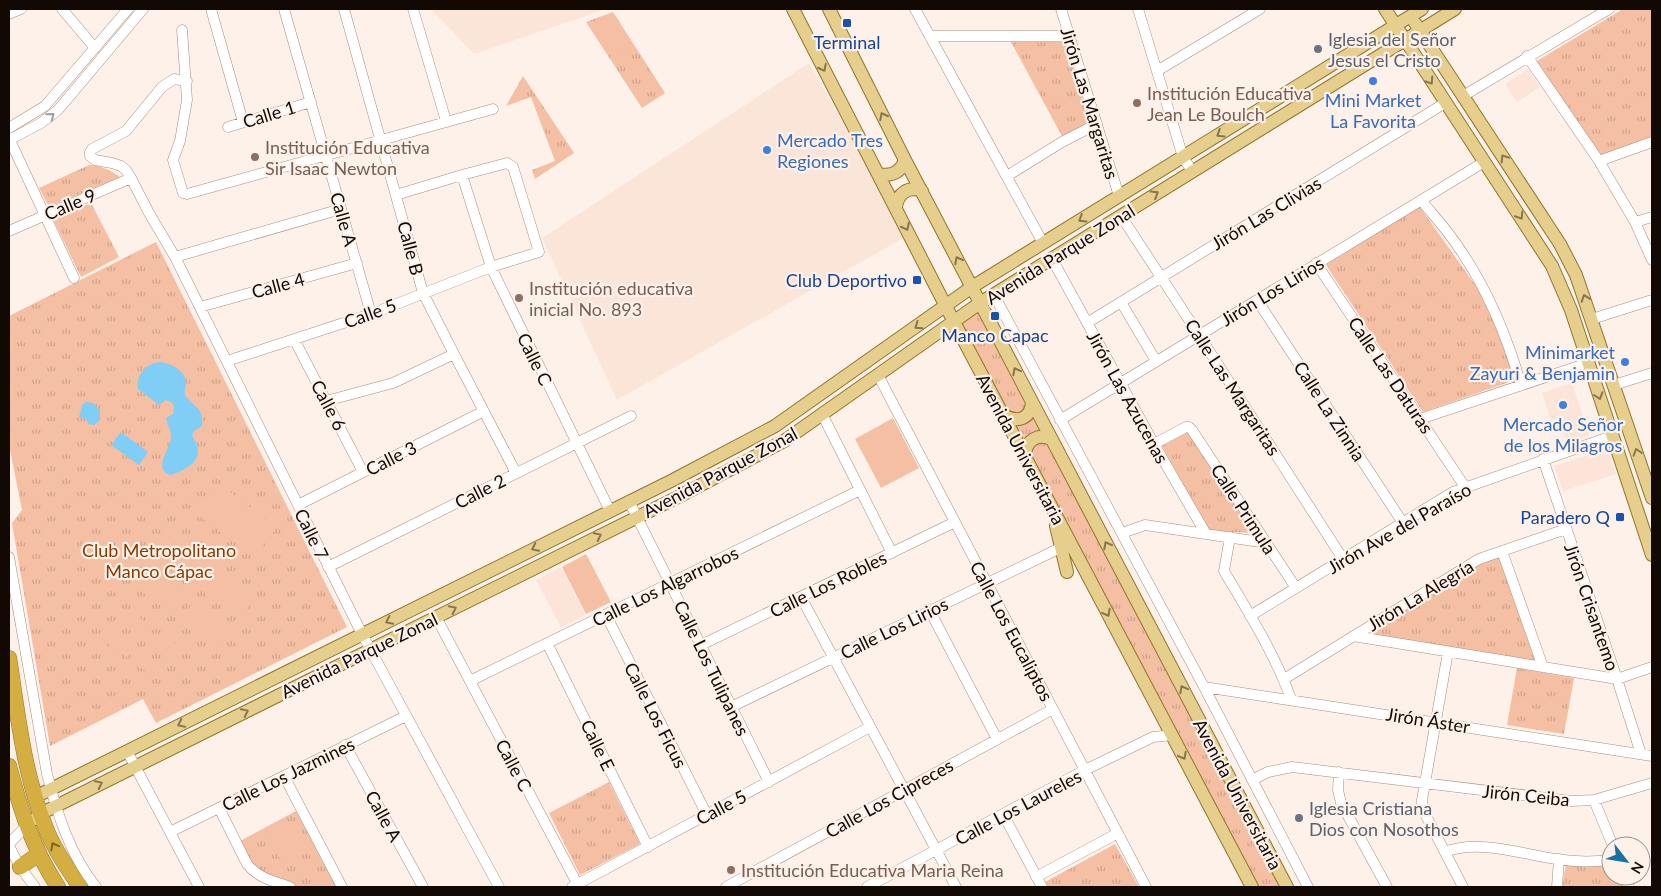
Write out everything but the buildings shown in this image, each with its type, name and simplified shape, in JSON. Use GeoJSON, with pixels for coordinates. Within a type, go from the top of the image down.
{"type":"FeatureCollection","features":[{"type":"Feature","properties":{"kind":"highway"},"geometry":{"type":"LineString","coordinates":[[9,658],[26,763],[40,814],[56,850],[80,887]]}},
{"type":"Feature","properties":{"kind":"highway"},"geometry":{"type":"LineString","coordinates":[[9,766],[26,826],[58,887]]}},
{"type":"Feature","properties":{"kind":"highway"},"geometry":{"type":"LineString","coordinates":[[20,867],[39,854]]}},
{"type":"Feature","properties":{"kind":"main road","name":"Avenida Universitaria"},"geometry":{"type":"LineString","coordinates":[[793,9],[954,322],[1252,887]]}},
{"type":"Feature","properties":{"kind":"main road","name":"Avenida Universitaria"},"geometry":{"type":"LineString","coordinates":[[829,9],[905,160],[1287,887]]}},
{"type":"Feature","properties":{"kind":"main road"},"geometry":{"type":"LineString","coordinates":[[1384,9],[1542,250],[1559,283],[1571,310],[1652,555]]}},
{"type":"Feature","properties":{"kind":"main road","name":"Avenida Parque Zonal"},"geometry":{"type":"LineString","coordinates":[[26,826],[40,814],[637,517],[784,441],[980,303],[1420,30],[1437,13],[1455,9]]}},
{"type":"Feature","properties":{"kind":"main road"},"geometry":{"type":"LineString","coordinates":[[1413,11],[1420,30],[1560,244],[1576,275],[1652,498]]}},
{"type":"Feature","properties":{"kind":"main road","name":"Avenida Parque Zonal"},"geometry":{"type":"LineString","coordinates":[[35,797],[750,441],[775,426],[972,288],[1395,26],[1413,11]]}},
{"type":"Feature","properties":{"kind":"main road"},"geometry":{"type":"LineString","coordinates":[[879,174],[884,176],[895,173],[900,170],[905,160]]}},
{"type":"Feature","properties":{"kind":"main road"},"geometry":{"type":"LineString","coordinates":[[896,207],[900,195],[904,191],[916,189],[922,191]]}},
{"type":"Feature","properties":{"kind":"main road"},"geometry":{"type":"LineString","coordinates":[[1559,283],[1576,275]]}},
{"type":"Feature","properties":{"kind":"main road"},"geometry":{"type":"LineString","coordinates":[[1004,415],[1016,420],[1023,418],[1028,414],[1032,402]]}},
{"type":"Feature","properties":{"kind":"main road"},"geometry":{"type":"LineString","coordinates":[[1025,455],[1026,448],[1033,438],[1039,436],[1052,439]]}},
{"type":"Feature","properties":{"kind":"main road"},"geometry":{"type":"LineString","coordinates":[[1626,478],[1643,471]]}},
{"type":"Feature","properties":{"kind":"main road"},"geometry":{"type":"LineString","coordinates":[[1050,504],[1068,572]]}},
{"type":"Feature","properties":{"kind":"street"},"geometry":{"type":"LineString","coordinates":[[9,14],[21,9]]}},
{"type":"Feature","properties":{"kind":"street"},"geometry":{"type":"LineString","coordinates":[[62,9],[95,48]]}},
{"type":"Feature","properties":{"kind":"street"},"geometry":{"type":"LineString","coordinates":[[9,128],[45,106],[128,9]]}},
{"type":"Feature","properties":{"kind":"street"},"geometry":{"type":"LineString","coordinates":[[74,278],[9,139],[41,123],[58,110],[143,9]]}},
{"type":"Feature","properties":{"kind":"street"},"geometry":{"type":"LineString","coordinates":[[210,9],[243,122]]}},
{"type":"Feature","properties":{"kind":"street","name":"Calle A"},"geometry":{"type":"LineString","coordinates":[[284,9],[371,314]]}},
{"type":"Feature","properties":{"kind":"street","name":"Calle B"},"geometry":{"type":"LineString","coordinates":[[344,9],[423,293],[516,473]]}},
{"type":"Feature","properties":{"kind":"street"},"geometry":{"type":"LineString","coordinates":[[413,9],[446,121]]}},
{"type":"Feature","properties":{"kind":"street"},"geometry":{"type":"LineString","coordinates":[[915,9],[1043,243]]}},
{"type":"Feature","properties":{"kind":"street","name":"Jirón Las Margaritas"},"geometry":{"type":"LineString","coordinates":[[1062,9],[1119,196]]}},
{"type":"Feature","properties":{"kind":"street"},"geometry":{"type":"LineString","coordinates":[[1138,9],[1183,157],[1192,171]]}},
{"type":"Feature","properties":{"kind":"street"},"geometry":{"type":"LineString","coordinates":[[1157,71],[1260,9]]}},
{"type":"Feature","properties":{"kind":"street"},"geometry":{"type":"LineString","coordinates":[[1463,96],[1527,56],[1609,9]]}},
{"type":"Feature","properties":{"kind":"street"},"geometry":{"type":"LineString","coordinates":[[182,30],[187,100],[180,141],[173,160],[183,194],[494,109]]}},
{"type":"Feature","properties":{"kind":"street"},"geometry":{"type":"LineString","coordinates":[[930,36],[1070,36]]}},
{"type":"Feature","properties":{"kind":"street"},"geometry":{"type":"LineString","coordinates":[[1527,56],[1599,160],[1635,222],[1652,260]]}},
{"type":"Feature","properties":{"kind":"street"},"geometry":{"type":"LineString","coordinates":[[131,178],[121,166],[95,160],[90,156],[92,148],[126,131],[162,87],[174,79],[187,81]]}},
{"type":"Feature","properties":{"kind":"street","name":"Calle 1"},"geometry":{"type":"LineString","coordinates":[[228,127],[311,102]]}},
{"type":"Feature","properties":{"kind":"street","name":"Jirón Las Clivias"},"geometry":{"type":"LineString","coordinates":[[1087,323],[1445,103]]}},
{"type":"Feature","properties":{"kind":"street"},"geometry":{"type":"LineString","coordinates":[[1008,176],[1062,142],[1097,124]]}},
{"type":"Feature","properties":{"kind":"street"},"geometry":{"type":"LineString","coordinates":[[1599,160],[1652,142]]}},
{"type":"Feature","properties":{"kind":"street","name":"Jirón Los Lirios"},"geometry":{"type":"LineString","coordinates":[[1060,420],[1484,162]]}},
{"type":"Feature","properties":{"kind":"street","name":"Calle 5"},"geometry":{"type":"LineString","coordinates":[[227,360],[371,314],[491,267],[539,252],[511,164],[507,163],[462,175]]}},
{"type":"Feature","properties":{"kind":"street"},"geometry":{"type":"LineString","coordinates":[[396,195],[462,175]]}},
{"type":"Feature","properties":{"kind":"street","name":"Calle C"},"geometry":{"type":"LineString","coordinates":[[462,175],[491,267],[610,511]]}},
{"type":"Feature","properties":{"kind":"street","name":"Calle 9"},"geometry":{"type":"LineString","coordinates":[[9,231],[131,178]]}},
{"type":"Feature","properties":{"kind":"street","name":"Calle 7"},"geometry":{"type":"LineString","coordinates":[[131,178],[175,257],[370,650],[499,887]]}},
{"type":"Feature","properties":{"kind":"street"},"geometry":{"type":"LineString","coordinates":[[1421,200],[1459,247],[1487,296],[1507,339],[1521,385]]}},
{"type":"Feature","properties":{"kind":"street"},"geometry":{"type":"LineString","coordinates":[[175,257],[341,209]]}},
{"type":"Feature","properties":{"kind":"street","name":"Calle Las Margaritas"},"geometry":{"type":"LineString","coordinates":[[1121,216],[1343,559]]}},
{"type":"Feature","properties":{"kind":"street"},"geometry":{"type":"LineString","coordinates":[[1635,222],[1652,217]]}},
{"type":"Feature","properties":{"kind":"street","name":"Jirón Las Azucenas"},"geometry":{"type":"LineString","coordinates":[[1052,259],[1206,534]]}},
{"type":"Feature","properties":{"kind":"street","name":"Calle 4"},"geometry":{"type":"LineString","coordinates":[[200,307],[357,263]]}},
{"type":"Feature","properties":{"kind":"street","name":"Calle Las Daturas"},"geometry":{"type":"LineString","coordinates":[[1316,263],[1465,487]]}},
{"type":"Feature","properties":{"kind":"street","name":"Avenida Universitaria"},"geometry":{"type":"LineString","coordinates":[[994,295],[1204,687],[1308,887]]}},
{"type":"Feature","properties":{"kind":"street","name":"Calle La Zinnia"},"geometry":{"type":"LineString","coordinates":[[1257,300],[1403,523]]}},
{"type":"Feature","properties":{"kind":"street"},"geometry":{"type":"LineString","coordinates":[[1592,319],[1652,300]]}},
{"type":"Feature","properties":{"kind":"street"},"geometry":{"type":"LineString","coordinates":[[1121,302],[1156,361]]}},
{"type":"Feature","properties":{"kind":"street","name":"Calle 6"},"geometry":{"type":"LineString","coordinates":[[294,339],[364,472]]}},
{"type":"Feature","properties":{"kind":"street"},"geometry":{"type":"LineString","coordinates":[[326,401],[393,383],[454,354]]}},
{"type":"Feature","properties":{"kind":"street"},"geometry":{"type":"LineString","coordinates":[[1420,419],[1588,362]]}},
{"type":"Feature","properties":{"kind":"street"},"geometry":{"type":"LineString","coordinates":[[1614,385],[1652,373]]}},
{"type":"Feature","properties":{"kind":"street","name":"Calle Los Eucaliptos"},"geometry":{"type":"LineString","coordinates":[[878,375],[1146,887]]}},
{"type":"Feature","properties":{"kind":"street","name":"Calle 3"},"geometry":{"type":"LineString","coordinates":[[298,505],[484,411]]}},
{"type":"Feature","properties":{"kind":"street"},"geometry":{"type":"LineString","coordinates":[[822,414],[892,553]]}},
{"type":"Feature","properties":{"kind":"street","name":"Calle 2"},"geometry":{"type":"LineString","coordinates":[[328,567],[631,416]]}},
{"type":"Feature","properties":{"kind":"street","name":"Calle Primula"},"geometry":{"type":"LineString","coordinates":[[1154,444],[1186,427],[1190,427],[1296,588]]}},
{"type":"Feature","properties":{"kind":"street","name":"Jirón Ave del Paraíso"},"geometry":{"type":"LineString","coordinates":[[1250,616],[1453,492],[1612,436]]}},
{"type":"Feature","properties":{"kind":"street","name":"Jirón Crisantemo"},"geometry":{"type":"LineString","coordinates":[[1543,460],[1641,754]]}},
{"type":"Feature","properties":{"kind":"street","name":"Calle Los Algarrobos"},"geometry":{"type":"LineString","coordinates":[[470,681],[860,490]]}},
{"type":"Feature","properties":{"kind":"street","name":"Calle Los Tulipanes"},"geometry":{"type":"LineString","coordinates":[[629,501],[769,782]]}},
{"type":"Feature","properties":{"kind":"street","name":"Calle Los Robles"},"geometry":{"type":"LineString","coordinates":[[701,645],[955,522]]}},
{"type":"Feature","properties":{"kind":"street"},"geometry":{"type":"LineString","coordinates":[[1122,533],[1145,525],[1267,543]]}},
{"type":"Feature","properties":{"kind":"street","name":"Jirón La Alegría"},"geometry":{"type":"LineString","coordinates":[[1284,679],[1479,559],[1566,529]]}},
{"type":"Feature","properties":{"kind":"street"},"geometry":{"type":"LineString","coordinates":[[1230,538],[1224,572],[1284,679],[1291,699]]}},
{"type":"Feature","properties":{"kind":"street","name":"Calle Los Lirios"},"geometry":{"type":"LineString","coordinates":[[731,707],[1056,550]]}},
{"type":"Feature","properties":{"kind":"street"},"geometry":{"type":"LineString","coordinates":[[1502,551],[1543,667]]}},
{"type":"Feature","properties":{"kind":"street"},"geometry":{"type":"LineString","coordinates":[[9,557],[35,712],[51,789],[66,834],[79,861],[96,887]]}},
{"type":"Feature","properties":{"kind":"street"},"geometry":{"type":"LineString","coordinates":[[801,597],[956,887]]}},
{"type":"Feature","properties":{"kind":"street"},"geometry":{"type":"LineString","coordinates":[[930,611],[997,739]]}},
{"type":"Feature","properties":{"kind":"street","name":"Calle Los Ficus"},"geometry":{"type":"LineString","coordinates":[[606,615],[707,815]]}},
{"type":"Feature","properties":{"kind":"street","name":"Calle C"},"geometry":{"type":"LineString","coordinates":[[436,617],[576,886]]}},
{"type":"Feature","properties":{"kind":"street"},"geometry":{"type":"LineString","coordinates":[[1353,636],[1617,679],[1652,668]]}},
{"type":"Feature","properties":{"kind":"street","name":"Calle E"},"geometry":{"type":"LineString","coordinates":[[547,644],[648,847]]}},
{"type":"Feature","properties":{"kind":"street"},"geometry":{"type":"LineString","coordinates":[[1448,652],[1424,784],[1422,808],[1463,887]]}},
{"type":"Feature","properties":{"kind":"street","name":"Jirón Áster"},"geometry":{"type":"LineString","coordinates":[[1204,687],[1435,721],[1652,756]]}},
{"type":"Feature","properties":{"kind":"street","name":"Calle Los Cipreces"},"geometry":{"type":"LineString","coordinates":[[726,887],[1053,709]]}},
{"type":"Feature","properties":{"kind":"street","name":"Calle Los Jazmines"},"geometry":{"type":"LineString","coordinates":[[170,832],[406,716]]}},
{"type":"Feature","properties":{"kind":"street","name":"Calle 5"},"geometry":{"type":"LineString","coordinates":[[576,886],[870,727]]}},
{"type":"Feature","properties":{"kind":"street","name":"Calle Los Laureles"},"geometry":{"type":"LineString","coordinates":[[869,887],[1085,770],[1153,737],[1172,736]]}},
{"type":"Feature","properties":{"kind":"street","name":"Calle A"},"geometry":{"type":"LineString","coordinates":[[346,745],[423,887]]}},
{"type":"Feature","properties":{"kind":"street"},"geometry":{"type":"LineString","coordinates":[[127,751],[199,887]]}},
{"type":"Feature","properties":{"kind":"street","name":"Jirón Ceiba"},"geometry":{"type":"LineString","coordinates":[[1252,780],[1268,772],[1292,767],[1561,800],[1594,800],[1652,783]]}},
{"type":"Feature","properties":{"kind":"street"},"geometry":{"type":"LineString","coordinates":[[1339,772],[1338,790],[1342,802],[1387,887]]}},
{"type":"Feature","properties":{"kind":"street"},"geometry":{"type":"LineString","coordinates":[[284,776],[342,887]]}},
{"type":"Feature","properties":{"kind":"street"},"geometry":{"type":"LineString","coordinates":[[1594,800],[1609,836]]}},
{"type":"Feature","properties":{"kind":"street"},"geometry":{"type":"LineString","coordinates":[[219,808],[246,864],[252,871],[260,877],[290,887]]}},
{"type":"Feature","properties":{"kind":"street"},"geometry":{"type":"LineString","coordinates":[[1003,814],[1042,887]]}},
{"type":"Feature","properties":{"kind":"street"},"geometry":{"type":"LineString","coordinates":[[26,826],[9,845],[20,867],[35,887]]}},
{"type":"Feature","properties":{"kind":"street"},"geometry":{"type":"LineString","coordinates":[[1036,877],[1118,833]]}},
{"type":"Feature","properties":{"kind":"street"},"geometry":{"type":"LineString","coordinates":[[1445,852],[1456,848],[1475,846],[1559,860],[1601,861]]}},
{"type":"Feature","properties":{"kind":"street"},"geometry":{"type":"LineString","coordinates":[[1558,887],[1559,860]]}},
{"type":"Feature","properties":{"kind":"shaded area"},"geometry":{"type":"Polygon","coordinates":[[[431,9],[606,9],[474,54],[431,9]]]}},
{"type":"Feature","properties":{"kind":"shaded area","name":"Mercado Tres Regiones"},"geometry":{"type":"Polygon","coordinates":[[[809,63],[907,236],[617,400],[542,238],[809,63]]]}},
{"type":"Feature","properties":{"kind":"shaded area"},"geometry":{"type":"Polygon","coordinates":[[[1528,69],[1540,87],[1517,102],[1505,84],[1528,69]]]}},
{"type":"Feature","properties":{"kind":"shaded area","name":"Mercado Señor de los Milagros"},"geometry":{"type":"Polygon","coordinates":[[[1572,383],[1589,435],[1567,443],[1558,418],[1551,420],[1542,393],[1572,383]]]}},
{"type":"Feature","properties":{"kind":"shaded area"},"geometry":{"type":"Polygon","coordinates":[[[1604,450],[1609,452],[1616,474],[1563,491],[1554,466],[1604,450]]]}},
{"type":"Feature","properties":{"kind":"shaded area"},"geometry":{"type":"Polygon","coordinates":[[[561,567],[585,615],[561,627],[536,580],[561,567]]]}},
{"type":"Feature","properties":{"kind":"green space"},"geometry":{"type":"Polygon","coordinates":[[[1623,9],[1652,9],[1652,138],[1601,156],[1537,61],[1623,9]]]}},
{"type":"Feature","properties":{"kind":"green space"},"geometry":{"type":"Polygon","coordinates":[[[613,12],[665,93],[642,108],[586,22],[613,12]]]}},
{"type":"Feature","properties":{"kind":"green space"},"geometry":{"type":"Polygon","coordinates":[[[611,13],[631,46],[613,58],[592,25],[611,13]]]}},
{"type":"Feature","properties":{"kind":"green space"},"geometry":{"type":"Polygon","coordinates":[[[1011,42],[1065,42],[1090,124],[1063,138],[1011,42]]]}},
{"type":"Feature","properties":{"kind":"green space"},"geometry":{"type":"Polygon","coordinates":[[[523,76],[574,153],[535,179],[532,170],[555,161],[531,97],[506,106],[523,76]]]}},
{"type":"Feature","properties":{"kind":"green space"},"geometry":{"type":"Polygon","coordinates":[[[89,165],[106,169],[120,177],[49,207],[39,188],[89,165]]]}},
{"type":"Feature","properties":{"kind":"green space"},"geometry":{"type":"Polygon","coordinates":[[[91,203],[119,257],[81,277],[53,219],[91,203]]]}},
{"type":"Feature","properties":{"kind":"green space"},"geometry":{"type":"Polygon","coordinates":[[[1419,206],[1491,309],[1515,380],[1423,412],[1326,265],[1419,206]]]}},
{"type":"Feature","properties":{"kind":"green space","name":"Club Metropolitano Manco Cápac"},"geometry":{"type":"Polygon","coordinates":[[[156,242],[347,627],[156,723],[143,699],[50,746],[12,523],[22,510],[9,445],[9,316],[156,242]]]}},
{"type":"Feature","properties":{"kind":"green space"},"geometry":{"type":"Polygon","coordinates":[[[979,311],[1282,887],[1256,887],[960,323],[979,311]]]}},
{"type":"Feature","properties":{"kind":"green space"},"geometry":{"type":"Polygon","coordinates":[[[893,418],[919,468],[881,488],[855,439],[893,418]]]}},
{"type":"Feature","properties":{"kind":"green space"},"geometry":{"type":"Polygon","coordinates":[[[1188,432],[1254,533],[1209,531],[1162,446],[1188,432]]]}},
{"type":"Feature","properties":{"kind":"green space"},"geometry":{"type":"Polygon","coordinates":[[[218,483],[277,527],[255,557],[195,513],[218,483]]]}},
{"type":"Feature","properties":{"kind":"green space"},"geometry":{"type":"Polygon","coordinates":[[[168,538],[207,565],[193,585],[154,558],[168,538]]]}},
{"type":"Feature","properties":{"kind":"green space"},"geometry":{"type":"Polygon","coordinates":[[[586,554],[611,602],[586,614],[562,567],[586,554]]]}},
{"type":"Feature","properties":{"kind":"green space"},"geometry":{"type":"Polygon","coordinates":[[[1499,557],[1535,661],[1368,634],[1476,566],[1499,557]]]}},
{"type":"Feature","properties":{"kind":"green space"},"geometry":{"type":"Polygon","coordinates":[[[148,566],[186,594],[172,614],[134,586],[148,566]]]}},
{"type":"Feature","properties":{"kind":"green space"},"geometry":{"type":"Polygon","coordinates":[[[216,571],[255,598],[241,618],[202,591],[216,571]]]}},
{"type":"Feature","properties":{"kind":"green space"},"geometry":{"type":"Polygon","coordinates":[[[194,601],[232,628],[218,648],[180,621],[194,601]]]}},
{"type":"Feature","properties":{"kind":"green space"},"geometry":{"type":"Polygon","coordinates":[[[129,610],[149,625],[142,635],[122,619],[129,610]]]}},
{"type":"Feature","properties":{"kind":"green space"},"geometry":{"type":"Polygon","coordinates":[[[113,632],[133,648],[126,657],[105,642],[113,632]]]}},
{"type":"Feature","properties":{"kind":"green space"},"geometry":{"type":"Polygon","coordinates":[[[161,633],[181,648],[174,658],[154,642],[161,633]]]}},
{"type":"Feature","properties":{"kind":"green space"},"geometry":{"type":"Polygon","coordinates":[[[145,655],[165,670],[158,680],[137,665],[145,655]]]}},
{"type":"Feature","properties":{"kind":"green space"},"geometry":{"type":"Polygon","coordinates":[[[1517,668],[1574,678],[1564,734],[1507,725],[1517,668]]]}},
{"type":"Feature","properties":{"kind":"green space"},"geometry":{"type":"Polygon","coordinates":[[[609,782],[640,844],[580,875],[549,813],[609,782]]]}},
{"type":"Feature","properties":{"kind":"green space"},"geometry":{"type":"Polygon","coordinates":[[[296,811],[336,887],[297,887],[255,870],[238,842],[296,811]]]}},
{"type":"Feature","properties":{"kind":"green space"},"geometry":{"type":"Polygon","coordinates":[[[286,820],[304,853],[283,864],[265,832],[286,820]]]}},
{"type":"Feature","properties":{"kind":"green space"},"geometry":{"type":"Polygon","coordinates":[[[1115,844],[1139,887],[1048,887],[1045,882],[1115,844]]]}},
{"type":"Feature","properties":{"kind":"green space"},"geometry":{"type":"Polygon","coordinates":[[[1601,863],[1601,886],[1624,887],[1562,887],[1566,864],[1601,863]]]}},
{"type":"Feature","properties":{"kind":"water"},"geometry":{"type":"Polygon","coordinates":[[[161,362],[173,366],[183,374],[186,382],[185,395],[202,415],[202,426],[194,431],[192,435],[198,448],[196,459],[184,469],[170,475],[165,472],[162,463],[171,437],[166,418],[173,414],[174,406],[166,400],[159,405],[138,389],[140,374],[143,370],[161,362]]]}},
{"type":"Feature","properties":{"kind":"water"},"geometry":{"type":"Polygon","coordinates":[[[86,402],[93,403],[100,410],[100,420],[94,425],[88,424],[87,420],[79,417],[82,405],[86,402]]]}},
{"type":"Feature","properties":{"kind":"water"},"geometry":{"type":"Polygon","coordinates":[[[121,432],[148,452],[139,465],[111,445],[121,432]]]}},
{"type":"Feature","properties":{"kind":"place","name":"Terminal"},"geometry":{"type":"Point","coordinates":[847,23]}},
{"type":"Feature","properties":{"kind":"place","name":"Iglesia del Señor Jesus el Cristo"},"geometry":{"type":"Point","coordinates":[1318,49]}},
{"type":"Feature","properties":{"kind":"place","name":"Mini Market La Favorita"},"geometry":{"type":"Point","coordinates":[1373,81]}},
{"type":"Feature","properties":{"kind":"place","name":"Institución Educativa Jean Le Boulch"},"geometry":{"type":"Point","coordinates":[1137,103]}},
{"type":"Feature","properties":{"kind":"place","name":"Mercado Tres Regiones"},"geometry":{"type":"Point","coordinates":[767,150]}},
{"type":"Feature","properties":{"kind":"place","name":"Institución Educativa Sir Isaac Newton"},"geometry":{"type":"Point","coordinates":[255,157]}},
{"type":"Feature","properties":{"kind":"place","name":"Club Deportivo"},"geometry":{"type":"Point","coordinates":[917,280]}},
{"type":"Feature","properties":{"kind":"place","name":"Institución educativa inicial No. 893"},"geometry":{"type":"Point","coordinates":[519,298]}},
{"type":"Feature","properties":{"kind":"place","name":"Manco Capac"},"geometry":{"type":"Point","coordinates":[995,316]}},
{"type":"Feature","properties":{"kind":"place","name":"Minimarket Zayuri & Benjamin"},"geometry":{"type":"Point","coordinates":[1625,362]}},
{"type":"Feature","properties":{"kind":"place","name":"Mercado Señor de los Milagros"},"geometry":{"type":"Point","coordinates":[1563,405]}},
{"type":"Feature","properties":{"kind":"place","name":"Paradero Q"},"geometry":{"type":"Point","coordinates":[1620,517]}},
{"type":"Feature","properties":{"kind":"place","name":"Iglesia Cristiana Dios con Nosothos"},"geometry":{"type":"Point","coordinates":[1299,818]}},
{"type":"Feature","properties":{"kind":"place","name":"Institución Educativa Maria Reina"},"geometry":{"type":"Point","coordinates":[731,870]}}]}
